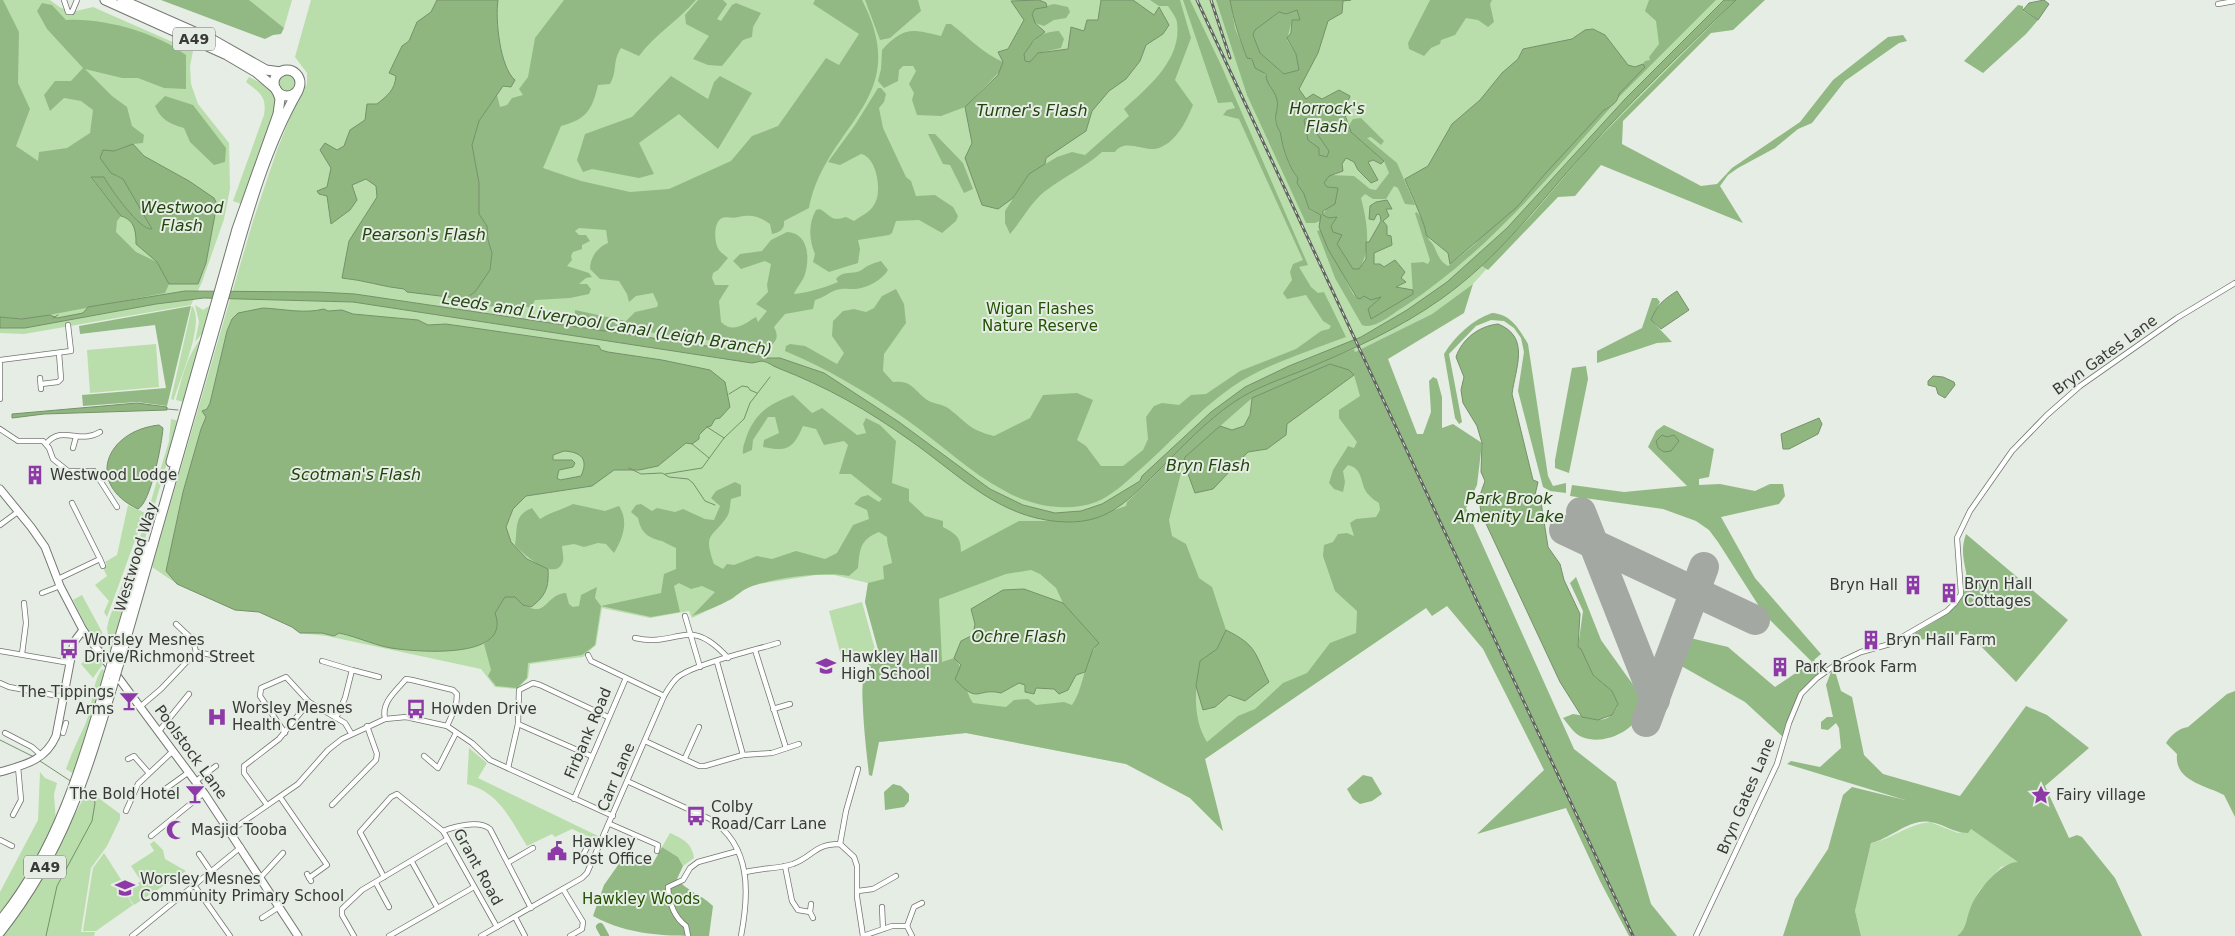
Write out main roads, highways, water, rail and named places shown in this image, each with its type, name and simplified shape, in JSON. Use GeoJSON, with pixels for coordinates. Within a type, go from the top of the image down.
{"type":"FeatureCollection","features":[{"type":"Feature","properties":{"kind":"highway","name":"A49"},"geometry":{"type":"LineString","coordinates":[[105,0],[227,55],[256,72],[276,90]]}},
{"type":"Feature","properties":{"kind":"highway","name":"A49"},"geometry":{"type":"LineString","coordinates":[[122,0],[212,40],[266,70],[280,72],[288,70],[298,75],[300,83],[298,91]]}},
{"type":"Feature","properties":{"kind":"highway","name":"A49"},"geometry":{"type":"LineString","coordinates":[[276,90],[276,78],[280,72]]}},
{"type":"Feature","properties":{"kind":"highway"},"geometry":{"type":"LineString","coordinates":[[276,90],[288,96],[298,91]]}},
{"type":"Feature","properties":{"kind":"highway","name":"Westwood Way"},"geometry":{"type":"LineString","coordinates":[[0,932],[43,870],[81,780],[218,308],[250,190],[278,114],[280,99],[276,90]]}},
{"type":"Feature","properties":{"kind":"highway","name":"Westwood Way"},"geometry":{"type":"LineString","coordinates":[[226,279],[264,170],[285,116],[298,91]]}},
{"type":"Feature","properties":{"kind":"highway","name":"Westwood Way"},"geometry":{"type":"LineString","coordinates":[[0,921],[39,863],[75,795]]}},
{"type":"Feature","properties":{"kind":"main road","name":"Poolstock Lane"},"geometry":{"type":"LineString","coordinates":[[0,490],[19,511],[45,547],[59,582],[84,630],[196,781],[262,877],[298,936]]}},
{"type":"Feature","properties":{"kind":"main road"},"geometry":{"type":"LineString","coordinates":[[0,772],[39,758],[52,745],[63,725],[64,697],[74,642],[84,630]]}},
{"type":"Feature","properties":{"kind":"water","name":"Pearson's Flash"},"geometry":{"type":"Polygon","coordinates":[[[437,0],[498,0],[497,19],[502,54],[510,74],[515,80],[511,87],[503,86],[479,121],[472,145],[479,183],[479,214],[487,226],[488,240],[492,253],[490,270],[475,292],[465,299],[407,292],[404,289],[342,278],[349,241],[377,197],[376,186],[366,179],[352,185],[357,200],[350,210],[331,224],[327,196],[319,194],[317,191],[327,187],[331,168],[320,150],[325,143],[337,150],[344,146],[350,130],[365,120],[367,104],[377,104],[390,92],[396,76],[389,73],[402,46],[409,41],[417,22],[431,12],[437,0]]]}},
{"type":"Feature","properties":{"kind":"water","name":"Turner's Flash"},"geometry":{"type":"Polygon","coordinates":[[[1039,0],[1046,3],[1047,7],[1035,9],[1032,14],[1035,23],[1045,32],[1034,40],[1024,54],[1025,61],[1030,62],[1038,53],[1068,49],[1071,27],[1084,31],[1087,20],[1098,20],[1101,0],[1133,0],[1154,15],[1159,7],[1169,25],[1163,34],[1146,45],[1140,61],[1126,79],[1109,91],[1092,111],[1086,131],[1046,158],[1045,164],[1029,174],[1013,198],[998,209],[982,205],[965,158],[972,143],[965,107],[998,75],[1003,62],[998,52],[1008,49],[1024,20],[1011,1],[1039,0]]]}},
{"type":"Feature","properties":{"kind":"water","name":"Horrock's Flash"},"geometry":{"type":"Polygon","coordinates":[[[1230,0],[1351,0],[1343,1],[1342,13],[1328,21],[1318,53],[1299,89],[1306,99],[1313,94],[1322,99],[1339,90],[1350,96],[1344,112],[1351,132],[1384,161],[1381,164],[1373,160],[1368,162],[1378,180],[1371,183],[1358,170],[1354,162],[1346,158],[1342,164],[1343,171],[1329,176],[1324,183],[1327,187],[1338,188],[1335,204],[1323,211],[1323,215],[1329,218],[1337,217],[1331,226],[1333,232],[1342,235],[1337,244],[1353,269],[1359,269],[1366,259],[1366,242],[1369,242],[1381,221],[1380,215],[1377,214],[1374,220],[1369,219],[1370,206],[1376,202],[1387,200],[1392,209],[1386,209],[1389,216],[1383,221],[1387,226],[1387,235],[1391,236],[1392,245],[1374,253],[1374,264],[1380,264],[1384,267],[1395,260],[1405,272],[1401,278],[1406,282],[1396,287],[1413,290],[1413,294],[1371,319],[1368,309],[1381,297],[1371,300],[1364,296],[1360,299],[1357,298],[1328,249],[1319,227],[1321,215],[1309,209],[1304,194],[1297,183],[1298,178],[1289,164],[1281,134],[1276,124],[1276,96],[1267,81],[1266,74],[1255,68],[1252,59],[1247,58],[1237,31],[1230,0]],[[1297,10],[1286,14],[1279,12],[1255,30],[1253,35],[1260,53],[1284,74],[1299,70],[1296,54],[1287,38],[1291,33],[1292,20],[1300,20],[1297,10]],[[1306,118],[1304,120],[1308,140],[1319,148],[1319,155],[1327,157],[1329,151],[1306,118]]]}},
{"type":"Feature","properties":{"kind":"water","name":"Leeds and Liverpool Canal (Leigh Branch)"},"geometry":{"type":"Polygon","coordinates":[[[1724,0],[1736,0],[1622,113],[1517,230],[1462,283],[1425,310],[1375,338],[1242,397],[1204,426],[1133,496],[1109,512],[1096,518],[1082,521],[1046,520],[1008,508],[974,488],[911,441],[863,409],[831,391],[762,361],[752,363],[353,302],[204,298],[156,304],[25,328],[0,328],[0,317],[22,319],[50,315],[57,318],[83,313],[88,307],[185,291],[318,292],[355,294],[760,354],[764,358],[780,358],[824,373],[899,422],[990,489],[1023,505],[1055,513],[1081,511],[1102,504],[1140,481],[1142,476],[1211,412],[1245,387],[1289,366],[1361,337],[1407,310],[1447,282],[1507,228],[1626,98],[1724,0]]]}},
{"type":"Feature","properties":{"kind":"water"},"geometry":{"type":"Polygon","coordinates":[[[2044,0],[2049,4],[2038,20],[2023,10],[2029,3],[2044,0]]]}},
{"type":"Feature","properties":{"kind":"water"},"geometry":{"type":"Polygon","coordinates":[[[1593,29],[1605,35],[1628,65],[1635,67],[1643,64],[1645,67],[1619,94],[1616,102],[1604,110],[1517,207],[1450,264],[1448,253],[1426,235],[1421,217],[1405,179],[1428,166],[1452,124],[1480,100],[1502,73],[1518,59],[1523,49],[1572,39],[1585,30],[1593,29]]]}},
{"type":"Feature","properties":{"kind":"water","name":"Westwood Flash"},"geometry":{"type":"Polygon","coordinates":[[[133,144],[144,156],[189,181],[214,198],[217,204],[206,263],[198,284],[169,284],[157,262],[136,244],[132,223],[121,216],[91,177],[104,177],[133,216],[147,228],[152,229],[123,179],[111,173],[100,158],[103,150],[114,151],[133,144]]]}},
{"type":"Feature","properties":{"kind":"water"},"geometry":{"type":"Polygon","coordinates":[[[1677,291],[1689,310],[1661,329],[1651,320],[1661,303],[1677,291]]]}},
{"type":"Feature","properties":{"kind":"water","name":"Scotman's Flash"},"geometry":{"type":"Polygon","coordinates":[[[263,308],[301,311],[342,310],[353,314],[418,320],[428,325],[446,324],[599,346],[601,350],[608,352],[662,360],[710,370],[725,382],[730,407],[699,435],[699,439],[692,444],[686,443],[658,466],[639,470],[614,470],[592,486],[526,496],[513,509],[506,527],[511,542],[527,559],[548,569],[546,591],[531,607],[523,605],[515,597],[505,597],[495,613],[497,628],[491,638],[478,645],[444,651],[410,650],[390,648],[339,633],[334,636],[322,633],[300,633],[292,627],[259,612],[235,610],[177,584],[166,571],[183,492],[206,417],[202,411],[207,409],[210,403],[227,331],[232,319],[238,313],[263,308]],[[564,451],[553,455],[553,460],[572,460],[575,463],[573,467],[559,470],[557,478],[560,480],[581,476],[584,461],[579,455],[564,451]]]}},
{"type":"Feature","properties":{"kind":"water","name":"Park Brook Amenity Lake"},"geometry":{"type":"Polygon","coordinates":[[[1498,324],[1515,337],[1518,345],[1518,364],[1512,394],[1533,480],[1538,482],[1535,495],[1541,502],[1548,547],[1560,564],[1564,580],[1580,614],[1578,647],[1581,649],[1593,675],[1612,691],[1618,704],[1612,715],[1598,720],[1582,717],[1560,682],[1481,513],[1479,498],[1485,481],[1481,472],[1482,443],[1477,426],[1463,403],[1461,390],[1464,377],[1456,357],[1462,345],[1472,334],[1484,327],[1498,324]]]}},
{"type":"Feature","properties":{"kind":"water","name":"Bryn Flash"},"geometry":{"type":"Polygon","coordinates":[[[1330,364],[1349,370],[1354,375],[1287,424],[1286,435],[1267,449],[1248,452],[1213,489],[1195,493],[1184,463],[1185,457],[1220,426],[1232,430],[1244,426],[1250,415],[1252,398],[1330,364]]]}},
{"type":"Feature","properties":{"kind":"water"},"geometry":{"type":"Polygon","coordinates":[[[1933,376],[1943,377],[1954,382],[1955,385],[1945,398],[1938,394],[1936,387],[1928,385],[1928,381],[1933,376]]]}},
{"type":"Feature","properties":{"kind":"water"},"geometry":{"type":"Polygon","coordinates":[[[137,403],[167,407],[167,410],[44,414],[12,418],[12,414],[137,403]]]}},
{"type":"Feature","properties":{"kind":"water"},"geometry":{"type":"Polygon","coordinates":[[[1819,418],[1822,424],[1818,434],[1789,449],[1783,449],[1781,434],[1819,418]]]}},
{"type":"Feature","properties":{"kind":"water"},"geometry":{"type":"Polygon","coordinates":[[[159,425],[163,428],[155,472],[147,496],[138,509],[121,498],[111,486],[107,473],[108,460],[115,448],[125,437],[140,429],[159,425]]]}},
{"type":"Feature","properties":{"kind":"water"},"geometry":{"type":"Polygon","coordinates":[[[1662,435],[1667,437],[1674,435],[1679,441],[1671,451],[1664,452],[1658,448],[1656,441],[1662,435]]]}},
{"type":"Feature","properties":{"kind":"water","name":"Ochre Flash"},"geometry":{"type":"Polygon","coordinates":[[[1024,589],[1063,603],[1099,643],[1093,649],[1085,672],[1076,675],[1068,690],[1059,694],[1054,689],[1036,688],[1034,694],[1025,692],[1025,685],[1019,683],[1001,693],[987,692],[974,694],[969,692],[955,679],[961,665],[954,658],[961,641],[973,635],[975,624],[971,609],[1003,590],[1024,589]]]}},
{"type":"Feature","properties":{"kind":"water"},"geometry":{"type":"Polygon","coordinates":[[[1226,630],[1250,646],[1269,682],[1245,701],[1229,695],[1215,707],[1203,710],[1196,686],[1200,661],[1217,649],[1226,630]]]}},
{"type":"Feature","properties":{"kind":"waterway","name":"Leeds and Liverpool Canal (Leigh Branch)"},"geometry":{"type":"LineString","coordinates":[[53,318],[58,315]]}},
{"type":"Feature","properties":{"kind":"waterway"},"geometry":{"type":"LineString","coordinates":[[665,474],[702,468],[724,438],[744,419],[750,403],[770,377]]}},
{"type":"Feature","properties":{"kind":"waterway"},"geometry":{"type":"LineString","coordinates":[[729,394],[742,386],[748,387],[757,393]]}},
{"type":"Feature","properties":{"kind":"waterway"},"geometry":{"type":"LineString","coordinates":[[167,409],[178,410]]}},
{"type":"Feature","properties":{"kind":"waterway"},"geometry":{"type":"LineString","coordinates":[[707,427],[724,438]]}},
{"type":"Feature","properties":{"kind":"waterway"},"geometry":{"type":"LineString","coordinates":[[692,444],[709,458]]}},
{"type":"Feature","properties":{"kind":"waterway"},"geometry":{"type":"LineString","coordinates":[[629,468],[641,474],[662,473],[669,477],[688,479],[693,483],[705,501],[715,505]]}},
{"type":"Feature","properties":{"kind":"waterway"},"geometry":{"type":"LineString","coordinates":[[0,740],[34,757]]}},
{"type":"Feature","properties":{"kind":"waterway"},"geometry":{"type":"LineString","coordinates":[[40,761],[72,782]]}},
{"type":"Feature","properties":{"kind":"waterway"},"geometry":{"type":"LineString","coordinates":[[46,936],[57,886],[92,821],[94,799],[84,790]]}},
{"type":"Feature","properties":{"kind":"waterway"},"geometry":{"type":"LineString","coordinates":[[600,927],[605,936]]}},
{"type":"Feature","properties":{"kind":"railway"},"geometry":{"type":"LineString","coordinates":[[1197,0],[1633,936]]}},
{"type":"Feature","properties":{"kind":"railway"},"geometry":{"type":"LineString","coordinates":[[1211,0],[1230,58]]}},
{"type":"Feature","properties":{"kind":"place","name":"Westwood Lodge"},"geometry":{"type":"Point","coordinates":[35,475]}},
{"type":"Feature","properties":{"kind":"place","name":"Bryn Hall"},"geometry":{"type":"Point","coordinates":[1913,585]}},
{"type":"Feature","properties":{"kind":"place","name":"Bryn Hall Cottages"},"geometry":{"type":"Point","coordinates":[1949,593]}},
{"type":"Feature","properties":{"kind":"place","name":"Bryn Hall Farm"},"geometry":{"type":"Point","coordinates":[1871,640]}},
{"type":"Feature","properties":{"kind":"place","name":"Worsley Mesnes Drive/Richmond Street"},"geometry":{"type":"Point","coordinates":[69,649]}},
{"type":"Feature","properties":{"kind":"place","name":"Hawkley Hall High School"},"geometry":{"type":"Point","coordinates":[826,666]}},
{"type":"Feature","properties":{"kind":"place","name":"Park Brook Farm"},"geometry":{"type":"Point","coordinates":[1780,667]}},
{"type":"Feature","properties":{"kind":"place","name":"The Tippings Arms"},"geometry":{"type":"Point","coordinates":[129,701]}},
{"type":"Feature","properties":{"kind":"place","name":"Howden Drive"},"geometry":{"type":"Point","coordinates":[416,709]}},
{"type":"Feature","properties":{"kind":"place","name":"Worsley Mesnes Health Centre"},"geometry":{"type":"Point","coordinates":[217,717]}},
{"type":"Feature","properties":{"kind":"place","name":"The Bold Hotel"},"geometry":{"type":"Point","coordinates":[195,794]}},
{"type":"Feature","properties":{"kind":"place","name":"Fairy village"},"geometry":{"type":"Point","coordinates":[2041,795]}},
{"type":"Feature","properties":{"kind":"place","name":"Colby Road/Carr Lane"},"geometry":{"type":"Point","coordinates":[696,816]}},
{"type":"Feature","properties":{"kind":"place","name":"Masjid Tooba"},"geometry":{"type":"Point","coordinates":[176,830]}},
{"type":"Feature","properties":{"kind":"place","name":"Hawkley Post Office"},"geometry":{"type":"Point","coordinates":[557,851]}},
{"type":"Feature","properties":{"kind":"place","name":"Worsley Mesnes Community Primary School"},"geometry":{"type":"Point","coordinates":[125,888]}},
{"type":"Feature","properties":{"kind":"park label","name":"Wigan Flashes Nature Reserve"},"geometry":{"type":"Point","coordinates":[1040,318]}},
{"type":"Feature","properties":{"kind":"park label","name":"Hawkley Woods"},"geometry":{"type":"Point","coordinates":[641,899]}}]}
